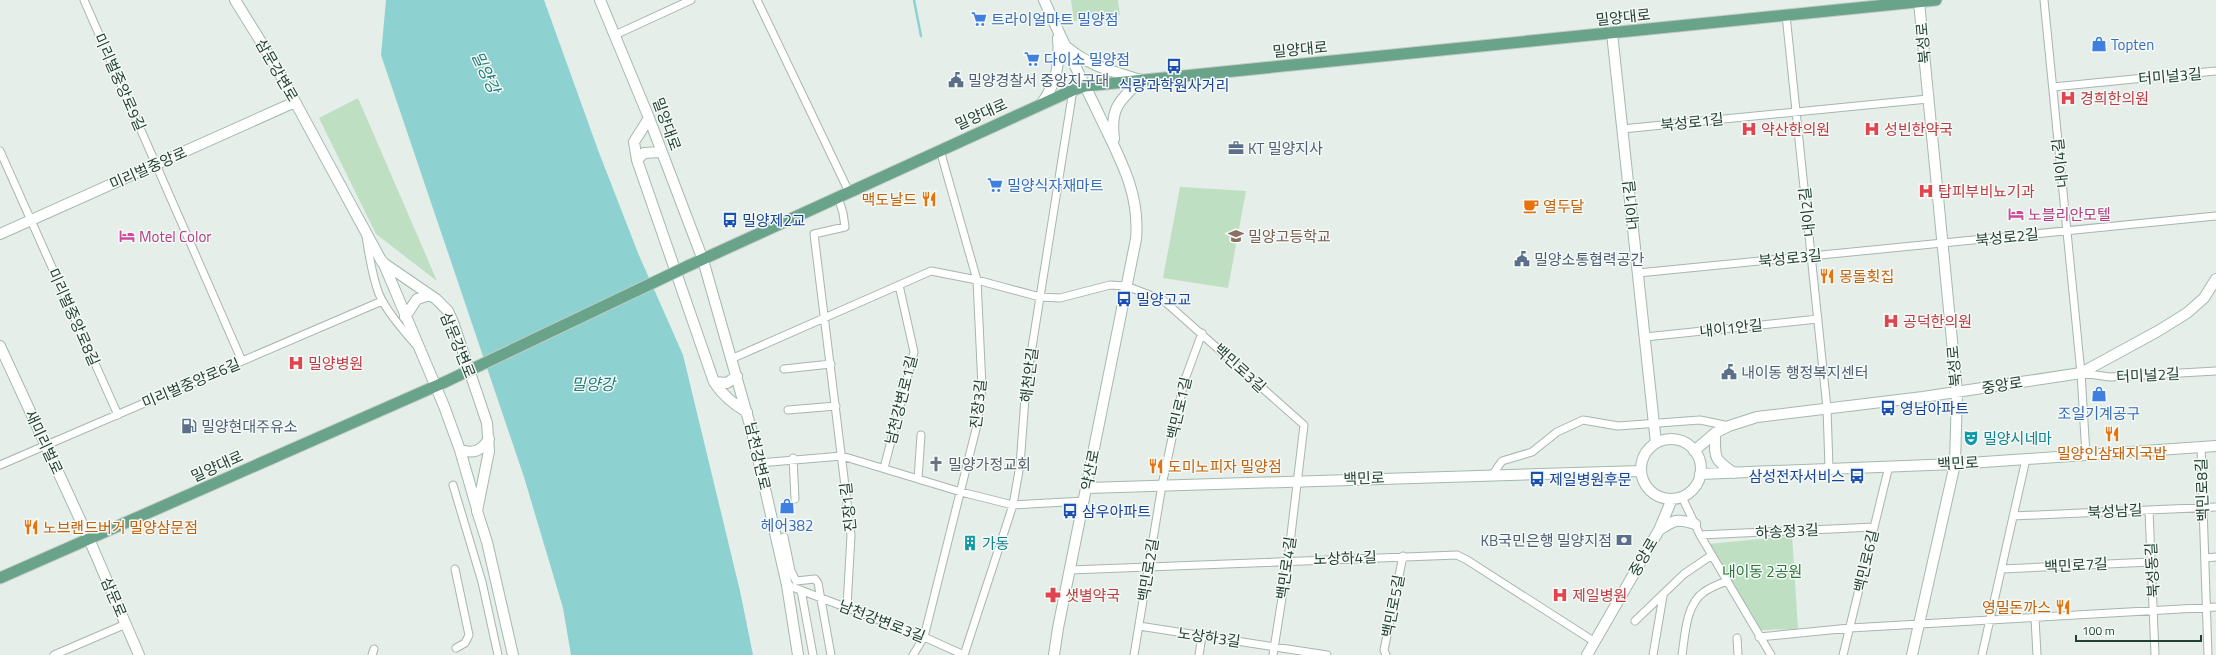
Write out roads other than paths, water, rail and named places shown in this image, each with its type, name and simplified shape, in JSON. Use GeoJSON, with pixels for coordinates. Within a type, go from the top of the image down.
{"type":"FeatureCollection","features":[{"type":"Feature","properties":{"kind":"main road","name":"밀양대로"},"geometry":{"type":"LineString","coordinates":[[0,578],[435,387],[688,266],[1042,103],[1085,86],[1786,15],[1863,3],[1919,2],[1936,0]]}},
{"type":"Feature","properties":{"kind":"street","name":"미리벌중앙로9길"},"geometry":{"type":"LineString","coordinates":[[84,0],[242,361]]}},
{"type":"Feature","properties":{"kind":"street","name":"삼문강변로"},"geometry":{"type":"LineString","coordinates":[[235,0],[274,63],[382,262],[430,295],[448,311],[453,322],[487,423],[489,439],[487,464],[477,511],[487,542],[513,655]]}},
{"type":"Feature","properties":{"kind":"street","name":"밀양대로"},"geometry":{"type":"LineString","coordinates":[[600,0],[649,118],[660,152],[703,260]]}},
{"type":"Feature","properties":{"kind":"street"},"geometry":{"type":"LineString","coordinates":[[615,35],[691,0]]}},
{"type":"Feature","properties":{"kind":"street"},"geometry":{"type":"LineString","coordinates":[[757,0],[849,192]]}},
{"type":"Feature","properties":{"kind":"street"},"geometry":{"type":"LineString","coordinates":[[1044,0],[1058,34],[1064,44],[1078,57],[1090,63],[1141,80]]}},
{"type":"Feature","properties":{"kind":"street","name":"내이4길"},"geometry":{"type":"LineString","coordinates":[[2044,0],[2081,373],[2086,455]]}},
{"type":"Feature","properties":{"kind":"street","name":"북성로"},"geometry":{"type":"LineString","coordinates":[[1912,655],[1955,464],[1957,392],[1919,2]]}},
{"type":"Feature","properties":{"kind":"street","name":"내이2길"},"geometry":{"type":"LineString","coordinates":[[1786,15],[1827,408],[1829,468]]}},
{"type":"Feature","properties":{"kind":"street","name":"내이1길"},"geometry":{"type":"LineString","coordinates":[[1612,33],[1656,443]]}},
{"type":"Feature","properties":{"kind":"street"},"geometry":{"type":"LineString","coordinates":[[1042,103],[1052,89],[1056,78],[1059,52],[1058,34]]}},
{"type":"Feature","properties":{"kind":"street","name":"약산로"},"geometry":{"type":"LineString","coordinates":[[1054,655],[1058,628],[1136,239],[1138,220],[1131,183],[1064,44]]}},
{"type":"Feature","properties":{"kind":"street","name":"터미널3길"},"geometry":{"type":"LineString","coordinates":[[2052,86],[2216,71]]}},
{"type":"Feature","properties":{"kind":"street","name":"약산로"},"geometry":{"type":"LineString","coordinates":[[1115,149],[1112,123],[1114,110],[1121,98],[1141,80]]}},
{"type":"Feature","properties":{"kind":"street","name":"해천안길"},"geometry":{"type":"LineString","coordinates":[[964,655],[1013,506],[1020,465],[1026,385],[1073,90]]}},
{"type":"Feature","properties":{"kind":"street","name":"북성로1길"},"geometry":{"type":"LineString","coordinates":[[1622,129],[1928,99]]}},
{"type":"Feature","properties":{"kind":"street","name":"미리벌중앙로"},"geometry":{"type":"LineString","coordinates":[[0,234],[295,102]]}},
{"type":"Feature","properties":{"kind":"street"},"geometry":{"type":"LineString","coordinates":[[649,118],[634,142],[637,160],[714,382],[721,393],[731,403],[748,412]]}},
{"type":"Feature","properties":{"kind":"street","name":"진장3길"},"geometry":{"type":"LineString","coordinates":[[913,655],[924,637],[977,425],[982,387],[977,280],[940,150]]}},
{"type":"Feature","properties":{"kind":"street","name":"미리벌중앙로8길"},"geometry":{"type":"LineString","coordinates":[[0,151],[118,415]]}},
{"type":"Feature","properties":{"kind":"street"},"geometry":{"type":"LineString","coordinates":[[637,160],[644,153],[660,152]]}},
{"type":"Feature","properties":{"kind":"street","name":"진장1길"},"geometry":{"type":"LineString","coordinates":[[838,197],[843,213],[845,227],[814,234],[826,317],[852,535],[847,607]]}},
{"type":"Feature","properties":{"kind":"street","name":"북성로2길"},"geometry":{"type":"LineString","coordinates":[[1942,243],[2216,216]]}},
{"type":"Feature","properties":{"kind":"street"},"geometry":{"type":"LineString","coordinates":[[364,230],[371,265],[382,301],[404,333],[418,348]]}},
{"type":"Feature","properties":{"kind":"street","name":"북성로3길"},"geometry":{"type":"LineString","coordinates":[[1638,273],[1942,243]]}},
{"type":"Feature","properties":{"kind":"street","name":"남천강변로"},"geometry":{"type":"LineString","coordinates":[[703,260],[736,376],[748,412],[787,585],[798,655]]}},
{"type":"Feature","properties":{"kind":"street"},"geometry":{"type":"LineString","coordinates":[[382,262],[460,450],[477,511]]}},
{"type":"Feature","properties":{"kind":"street"},"geometry":{"type":"LineString","coordinates":[[731,359],[931,271],[977,280],[1040,297],[1060,298],[1110,285],[1126,286]]}},
{"type":"Feature","properties":{"kind":"street","name":"중앙로"},"geometry":{"type":"LineString","coordinates":[[1694,451],[1716,433],[1729,426],[1757,417],[1957,392],[2081,373],[2158,332],[2187,313],[2211,294],[2216,279]]}},
{"type":"Feature","properties":{"kind":"street","name":"남천강변로1길"},"geometry":{"type":"LineString","coordinates":[[884,468],[914,352],[899,285]]}},
{"type":"Feature","properties":{"kind":"street","name":"백민로3길"},"geometry":{"type":"LineString","coordinates":[[1126,286],[1163,300],[1304,425],[1298,480]]}},
{"type":"Feature","properties":{"kind":"street"},"geometry":{"type":"LineString","coordinates":[[405,317],[417,299],[430,295]]}},
{"type":"Feature","properties":{"kind":"street","name":"미리벌중앙로6길"},"geometry":{"type":"LineString","coordinates":[[0,465],[382,301]]}},
{"type":"Feature","properties":{"kind":"street","name":"내이1안길"},"geometry":{"type":"LineString","coordinates":[[1645,337],[1818,319]]}},
{"type":"Feature","properties":{"kind":"street","name":"백민로1길"},"geometry":{"type":"LineString","coordinates":[[1162,485],[1184,382],[1202,334]]}},
{"type":"Feature","properties":{"kind":"street","name":"새미리벌로"},"geometry":{"type":"LineString","coordinates":[[0,346],[89,539]]}},
{"type":"Feature","properties":{"kind":"street"},"geometry":{"type":"LineString","coordinates":[[784,369],[831,364]]}},
{"type":"Feature","properties":{"kind":"street","name":"터미널2길"},"geometry":{"type":"LineString","coordinates":[[2081,373],[2110,377],[2216,371]]}},
{"type":"Feature","properties":{"kind":"street"},"geometry":{"type":"LineString","coordinates":[[714,382],[727,383],[736,376]]}},
{"type":"Feature","properties":{"kind":"street"},"geometry":{"type":"LineString","coordinates":[[788,410],[836,406]]}},
{"type":"Feature","properties":{"kind":"street"},"geometry":{"type":"LineString","coordinates":[[1493,474],[1502,461],[1532,452],[1557,432],[1583,420],[1618,426],[1654,425]]}},
{"type":"Feature","properties":{"kind":"street","name":"중앙로"},"geometry":{"type":"LineString","coordinates":[[1654,425],[1700,420],[1729,426]]}},
{"type":"Feature","properties":{"kind":"street"},"geometry":{"type":"LineString","coordinates":[[1716,433],[1715,453],[1719,463],[1734,473]]}},
{"type":"Feature","properties":{"kind":"street"},"geometry":{"type":"LineString","coordinates":[[918,479],[921,435]]}},
{"type":"Feature","properties":{"kind":"street"},"geometry":{"type":"LineString","coordinates":[[460,450],[475,452],[484,447],[489,439]]}},
{"type":"Feature","properties":{"kind":"street"},"geometry":{"type":"LineString","coordinates":[[1674,440],[1684,442],[1694,451],[1700,464],[1700,474],[1697,484],[1690,492],[1677,498],[1662,498],[1653,493],[1646,486],[1641,471],[1644,457],[1656,443],[1674,440]]}},
{"type":"Feature","properties":{"kind":"street","name":"백민로"},"geometry":{"type":"LineString","coordinates":[[1700,474],[1955,464],[2216,446]]}},
{"type":"Feature","properties":{"kind":"street","name":"백민로8길"},"geometry":{"type":"LineString","coordinates":[[2201,447],[2208,655]]}},
{"type":"Feature","properties":{"kind":"street"},"geometry":{"type":"LineString","coordinates":[[760,463],[793,458],[842,456],[1013,506],[1084,501]]}},
{"type":"Feature","properties":{"kind":"street"},"geometry":{"type":"LineString","coordinates":[[793,458],[795,500]]}},
{"type":"Feature","properties":{"kind":"street"},"geometry":{"type":"LineString","coordinates":[[1982,655],[2026,459]]}},
{"type":"Feature","properties":{"kind":"street","name":"백민로6길"},"geometry":{"type":"LineString","coordinates":[[1843,655],[1888,466]]}},
{"type":"Feature","properties":{"kind":"street","name":"백민로"},"geometry":{"type":"LineString","coordinates":[[1087,488],[1493,474],[1641,471]]}},
{"type":"Feature","properties":{"kind":"street","name":"백민로4길"},"geometry":{"type":"LineString","coordinates":[[1273,655],[1288,560],[1298,480]]}},
{"type":"Feature","properties":{"kind":"street"},"geometry":{"type":"LineString","coordinates":[[453,485],[475,553],[498,655]]}},
{"type":"Feature","properties":{"kind":"street","name":"백민로2길"},"geometry":{"type":"LineString","coordinates":[[1134,655],[1162,485]]}},
{"type":"Feature","properties":{"kind":"street"},"geometry":{"type":"LineString","coordinates":[[1677,498],[1695,524],[1759,637],[1771,655]]}},
{"type":"Feature","properties":{"kind":"street","name":"중앙로"},"geometry":{"type":"LineString","coordinates":[[1591,654],[1595,642],[1677,498]]}},
{"type":"Feature","properties":{"kind":"street","name":"북성남길"},"geometry":{"type":"LineString","coordinates":[[2013,516],[2216,506]]}},
{"type":"Feature","properties":{"kind":"street","name":"북성동길"},"geometry":{"type":"LineString","coordinates":[[2149,510],[2155,655]]}},
{"type":"Feature","properties":{"kind":"street"},"geometry":{"type":"LineString","coordinates":[[1659,530],[1673,520],[1683,520],[1695,524]]}},
{"type":"Feature","properties":{"kind":"street","name":"하송정3길"},"geometry":{"type":"LineString","coordinates":[[1700,535],[1874,527]]}},
{"type":"Feature","properties":{"kind":"street","name":"남천강변로3길"},"geometry":{"type":"LineString","coordinates":[[784,537],[791,571],[796,581],[815,579],[818,583],[831,655]]}},
{"type":"Feature","properties":{"kind":"street","name":"삼문로"},"geometry":{"type":"LineString","coordinates":[[89,539],[139,655]]}},
{"type":"Feature","properties":{"kind":"street","name":"노상하4길"},"geometry":{"type":"LineString","coordinates":[[1070,570],[1288,560],[1457,555],[1468,560],[1595,642]]}},
{"type":"Feature","properties":{"kind":"street"},"geometry":{"type":"LineString","coordinates":[[1635,621],[1684,574],[1712,555]]}},
{"type":"Feature","properties":{"kind":"street","name":"백민로5길"},"geometry":{"type":"LineString","coordinates":[[1386,655],[1384,650],[1403,556]]}},
{"type":"Feature","properties":{"kind":"street"},"geometry":{"type":"LineString","coordinates":[[2205,558],[2216,557]]}},
{"type":"Feature","properties":{"kind":"street","name":"백민로7길"},"geometry":{"type":"LineString","coordinates":[[2002,569],[2151,562]]}},
{"type":"Feature","properties":{"kind":"street"},"geometry":{"type":"LineString","coordinates":[[455,569],[469,635],[466,643],[456,648]]}},
{"type":"Feature","properties":{"kind":"street"},"geometry":{"type":"LineString","coordinates":[[1682,655],[1687,623],[1694,603],[1703,592],[1727,581]]}},
{"type":"Feature","properties":{"kind":"street","name":"남천강변로3길"},"geometry":{"type":"LineString","coordinates":[[787,585],[924,637],[964,655]]}},
{"type":"Feature","properties":{"kind":"street"},"geometry":{"type":"LineString","coordinates":[[801,590],[813,655]]}},
{"type":"Feature","properties":{"kind":"street"},"geometry":{"type":"LineString","coordinates":[[1653,655],[1663,595]]}},
{"type":"Feature","properties":{"kind":"street"},"geometry":{"type":"LineString","coordinates":[[1759,637],[1850,628],[2216,607]]}},
{"type":"Feature","properties":{"kind":"street"},"geometry":{"type":"LineString","coordinates":[[2035,618],[2036,655]]}},
{"type":"Feature","properties":{"kind":"street"},"geometry":{"type":"LineString","coordinates":[[57,654],[126,624]]}},
{"type":"Feature","properties":{"kind":"street","name":"노상하3길"},"geometry":{"type":"LineString","coordinates":[[1139,626],[1327,655]]}},
{"type":"Feature","properties":{"kind":"street"},"geometry":{"type":"LineString","coordinates":[[1199,655],[1202,636]]}},
{"type":"Feature","properties":{"kind":"street"},"geometry":{"type":"LineString","coordinates":[[1737,638],[1738,655]]}},
{"type":"Feature","properties":{"kind":"water","name":"밀양강"},"geometry":{"type":"Polygon","coordinates":[[[386,0],[544,0],[598,150],[638,253],[683,355],[740,591],[753,655],[571,655],[563,608],[524,477],[381,55],[386,0]]]}},
{"type":"Feature","properties":{"kind":"waterway"},"geometry":{"type":"LineString","coordinates":[[914,0],[921,36]]}},
{"type":"Feature","properties":{"kind":"place","name":"트라이얼마트 밀양점"},"geometry":{"type":"Point","coordinates":[979,19]}},
{"type":"Feature","properties":{"kind":"place","name":"Topten"},"geometry":{"type":"Point","coordinates":[2099,44]}},
{"type":"Feature","properties":{"kind":"place","name":"다이소 밀양점"},"geometry":{"type":"Point","coordinates":[1032,59]}},
{"type":"Feature","properties":{"kind":"place","name":"식량과학원사거리"},"geometry":{"type":"Point","coordinates":[1174,66]}},
{"type":"Feature","properties":{"kind":"place","name":"밀양경찰서 중앙지구대"},"geometry":{"type":"Point","coordinates":[956,80]}},
{"type":"Feature","properties":{"kind":"place","name":"경희한의원"},"geometry":{"type":"Point","coordinates":[2068,98]}},
{"type":"Feature","properties":{"kind":"place","name":"약산한의원"},"geometry":{"type":"Point","coordinates":[1749,129]}},
{"type":"Feature","properties":{"kind":"place","name":"성빈한약국"},"geometry":{"type":"Point","coordinates":[1872,129]}},
{"type":"Feature","properties":{"kind":"place","name":"KT 밀양지사"},"geometry":{"type":"Point","coordinates":[1236,148]}},
{"type":"Feature","properties":{"kind":"place","name":"밀양식자재마트"},"geometry":{"type":"Point","coordinates":[995,185]}},
{"type":"Feature","properties":{"kind":"place","name":"탑피부비뇨기과"},"geometry":{"type":"Point","coordinates":[1926,191]}},
{"type":"Feature","properties":{"kind":"place","name":"맥도날드"},"geometry":{"type":"Point","coordinates":[929,199]}},
{"type":"Feature","properties":{"kind":"place","name":"열두달"},"geometry":{"type":"Point","coordinates":[1531,206]}},
{"type":"Feature","properties":{"kind":"place","name":"노블리안모텔"},"geometry":{"type":"Point","coordinates":[2016,214]}},
{"type":"Feature","properties":{"kind":"place","name":"밀양제2교"},"geometry":{"type":"Point","coordinates":[730,220]}},
{"type":"Feature","properties":{"kind":"place","name":"Motel Color"},"geometry":{"type":"Point","coordinates":[127,236]}},
{"type":"Feature","properties":{"kind":"place","name":"밀양고등학교"},"geometry":{"type":"Point","coordinates":[1236,236]}},
{"type":"Feature","properties":{"kind":"place","name":"밀양소통협력공간"},"geometry":{"type":"Point","coordinates":[1522,259]}},
{"type":"Feature","properties":{"kind":"place","name":"몽돌횟집"},"geometry":{"type":"Point","coordinates":[1827,276]}},
{"type":"Feature","properties":{"kind":"place","name":"밀양고교"},"geometry":{"type":"Point","coordinates":[1124,299]}},
{"type":"Feature","properties":{"kind":"place","name":"공덕한의원"},"geometry":{"type":"Point","coordinates":[1891,321]}},
{"type":"Feature","properties":{"kind":"place","name":"밀양병원"},"geometry":{"type":"Point","coordinates":[296,363]}},
{"type":"Feature","properties":{"kind":"place","name":"내이동 행정복지센터"},"geometry":{"type":"Point","coordinates":[1729,372]}},
{"type":"Feature","properties":{"kind":"place","name":"조일기계공구"},"geometry":{"type":"Point","coordinates":[2099,394]}},
{"type":"Feature","properties":{"kind":"place","name":"영남아파트"},"geometry":{"type":"Point","coordinates":[1888,408]}},
{"type":"Feature","properties":{"kind":"place","name":"밀양현대주유소"},"geometry":{"type":"Point","coordinates":[189,426]}},
{"type":"Feature","properties":{"kind":"place","name":"밀양인삼돼지국밥"},"geometry":{"type":"Point","coordinates":[2112,434]}},
{"type":"Feature","properties":{"kind":"place","name":"밀양시네마"},"geometry":{"type":"Point","coordinates":[1971,438]}},
{"type":"Feature","properties":{"kind":"place","name":"밀양가정교회"},"geometry":{"type":"Point","coordinates":[936,464]}},
{"type":"Feature","properties":{"kind":"place","name":"도미노피자 밀양점"},"geometry":{"type":"Point","coordinates":[1156,466]}},
{"type":"Feature","properties":{"kind":"place","name":"삼성전자서비스"},"geometry":{"type":"Point","coordinates":[1857,476]}},
{"type":"Feature","properties":{"kind":"place","name":"제일병원후문"},"geometry":{"type":"Point","coordinates":[1537,479]}},
{"type":"Feature","properties":{"kind":"place","name":"헤어382"},"geometry":{"type":"Point","coordinates":[787,506]}},
{"type":"Feature","properties":{"kind":"place","name":"삼우아파트"},"geometry":{"type":"Point","coordinates":[1070,511]}},
{"type":"Feature","properties":{"kind":"place","name":"노브랜드버거 밀양삼문점"},"geometry":{"type":"Point","coordinates":[31,527]}},
{"type":"Feature","properties":{"kind":"place","name":"KB국민은행 밀양지점"},"geometry":{"type":"Point","coordinates":[1624,540]}},
{"type":"Feature","properties":{"kind":"place","name":"가동"},"geometry":{"type":"Point","coordinates":[970,543]}},
{"type":"Feature","properties":{"kind":"place","name":"샛별약국"},"geometry":{"type":"Point","coordinates":[1053,595]}},
{"type":"Feature","properties":{"kind":"place","name":"제일병원"},"geometry":{"type":"Point","coordinates":[1560,595]}},
{"type":"Feature","properties":{"kind":"place","name":"영밀돈까스"},"geometry":{"type":"Point","coordinates":[2063,607]}},
{"type":"Feature","properties":{"kind":"park label","name":"내이동 2공원"},"geometry":{"type":"Point","coordinates":[1762,571]}}]}
